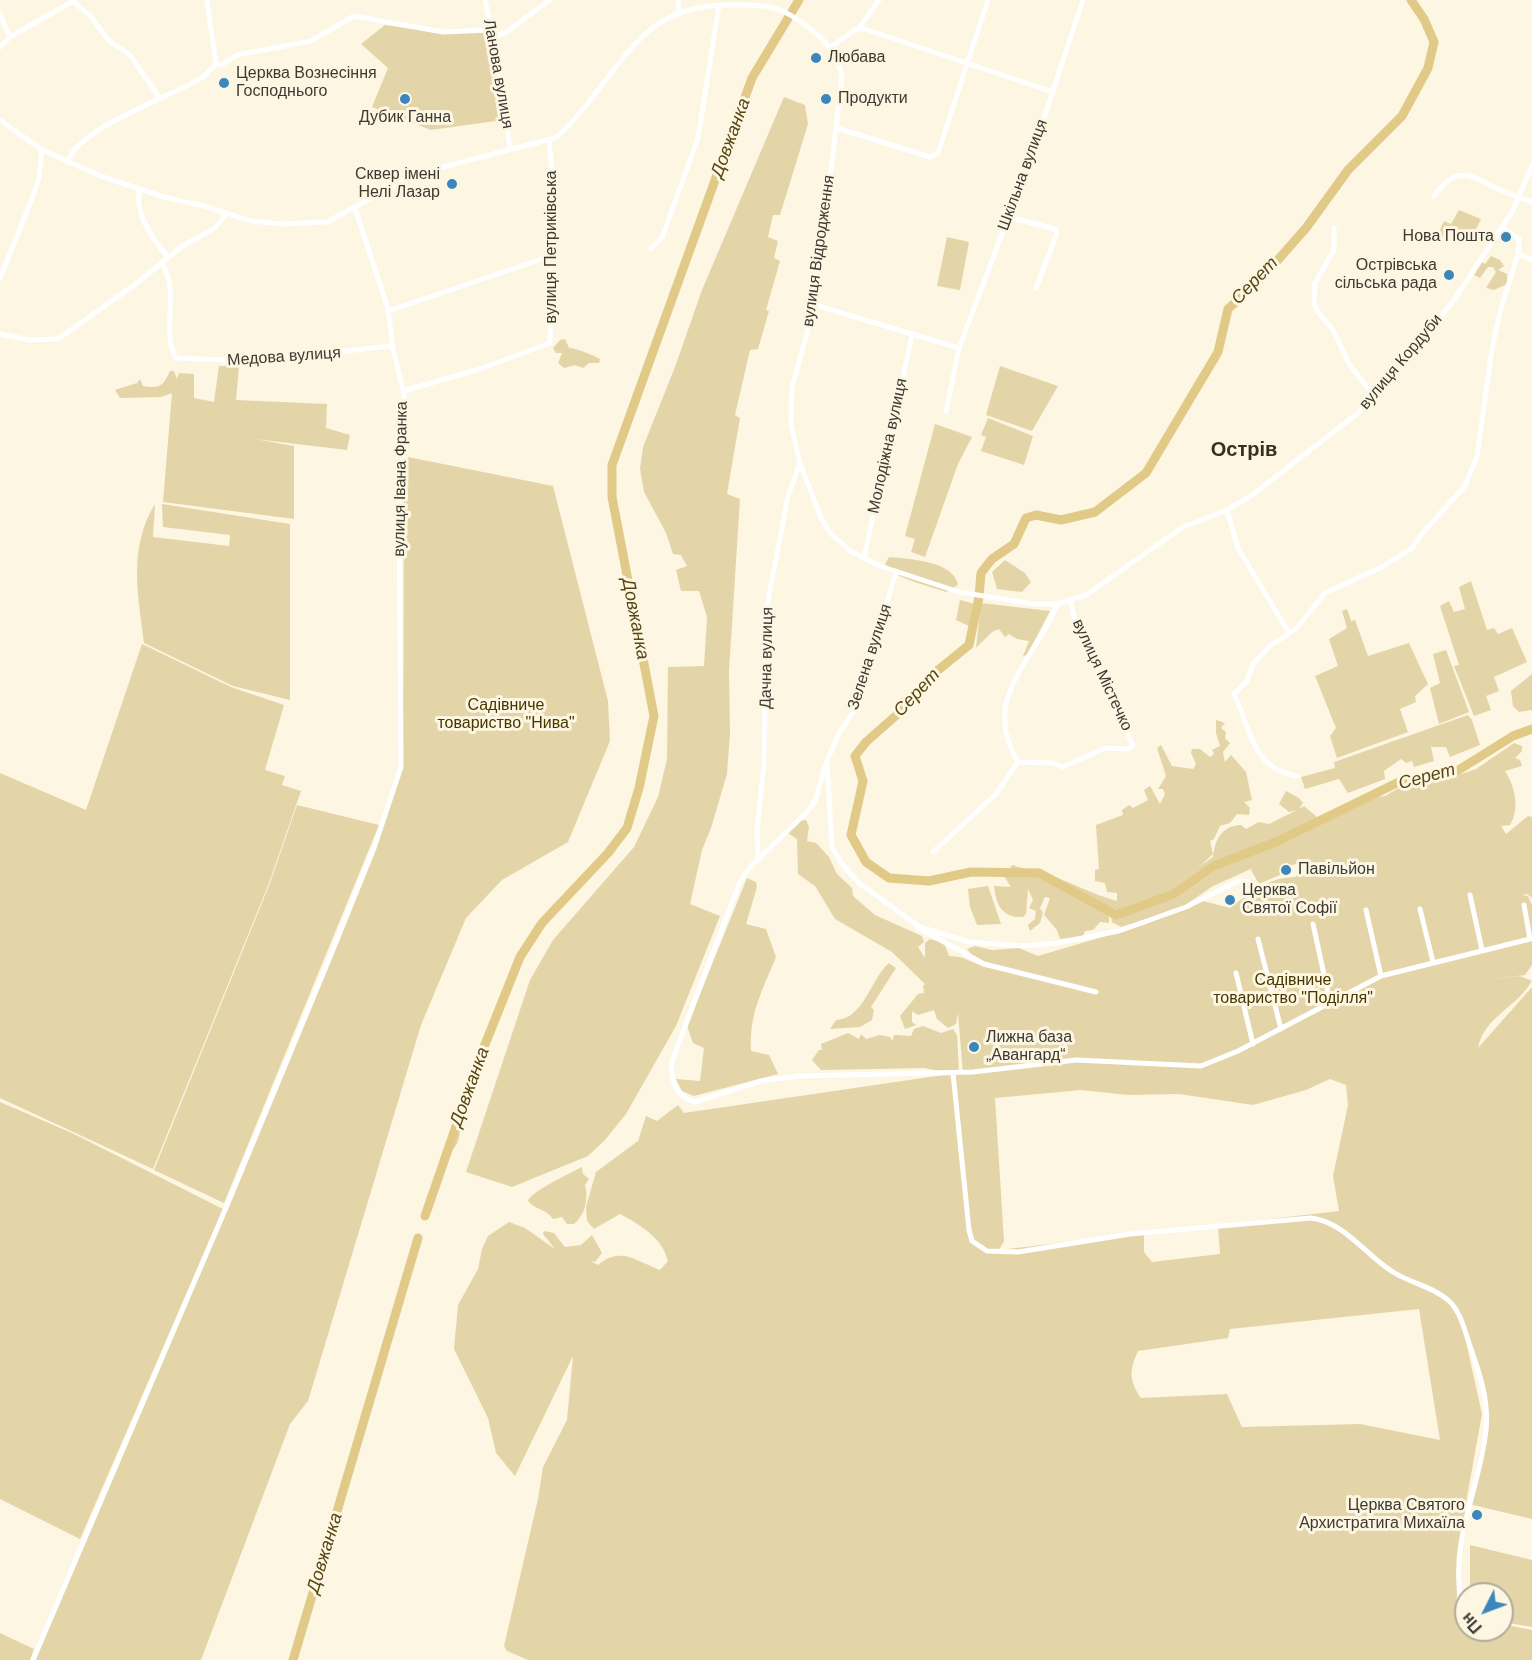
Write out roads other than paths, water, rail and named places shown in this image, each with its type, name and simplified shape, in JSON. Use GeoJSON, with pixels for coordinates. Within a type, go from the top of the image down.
{"type":"FeatureCollection","features":[{"type":"Feature","properties":{"kind":"street"},"geometry":{"type":"LineString","coordinates":[[66,162],[72,151],[101,130],[159,97],[206,76],[216,64],[207,0]]}},
{"type":"Feature","properties":{"kind":"street","name":"Ланова вулиця"},"geometry":{"type":"LineString","coordinates":[[485,0],[510,148]]}},
{"type":"Feature","properties":{"kind":"street"},"geometry":{"type":"LineString","coordinates":[[216,64],[221,65],[237,55],[311,41],[354,16],[443,32],[505,33],[550,0]]}},
{"type":"Feature","properties":{"kind":"street"},"geometry":{"type":"LineString","coordinates":[[678,0],[679,11]]}},
{"type":"Feature","properties":{"kind":"street"},"geometry":{"type":"LineString","coordinates":[[0,120],[42,150],[66,162],[140,190],[266,224],[313,224],[338,218],[416,174],[510,148],[549,141],[571,123],[642,37],[665,18],[679,11],[719,5],[767,6],[783,11],[794,18],[831,47],[859,28],[879,0]]}},
{"type":"Feature","properties":{"kind":"street"},"geometry":{"type":"LineString","coordinates":[[837,128],[934,156],[939,148],[988,0]]}},
{"type":"Feature","properties":{"kind":"street","name":"Шкільна вулиця"},"geometry":{"type":"LineString","coordinates":[[946,411],[959,348],[1009,217],[1083,0]]}},
{"type":"Feature","properties":{"kind":"street"},"geometry":{"type":"LineString","coordinates":[[0,46],[10,37],[74,1],[92,17],[109,40],[130,55],[159,97]]}},
{"type":"Feature","properties":{"kind":"street"},"geometry":{"type":"LineString","coordinates":[[651,248],[662,238],[698,138],[719,5]]}},
{"type":"Feature","properties":{"kind":"street"},"geometry":{"type":"LineString","coordinates":[[0,14],[4,29],[10,37]]}},
{"type":"Feature","properties":{"kind":"street"},"geometry":{"type":"LineString","coordinates":[[859,28],[1053,92]]}},
{"type":"Feature","properties":{"kind":"street","name":"вулиця Відродження"},"geometry":{"type":"LineString","coordinates":[[831,47],[840,64],[842,77],[837,128],[815,305],[792,387],[790,405],[791,424],[800,463],[830,533],[845,547],[896,572],[959,592],[994,599]]}},
{"type":"Feature","properties":{"kind":"street"},"geometry":{"type":"LineString","coordinates":[[216,54],[224,53],[229,59]]}},
{"type":"Feature","properties":{"kind":"street","name":"вулиця Петриківська"},"geometry":{"type":"LineString","coordinates":[[403,392],[480,369],[549,342],[552,178],[549,141]]}},
{"type":"Feature","properties":{"kind":"street"},"geometry":{"type":"LineString","coordinates":[[0,278],[33,199],[42,150]]}},
{"type":"Feature","properties":{"kind":"street","name":"вулиця Кордуби"},"geometry":{"type":"LineString","coordinates":[[994,599],[1057,604],[1071,601],[1102,584],[1183,527],[1227,510],[1252,495],[1312,451],[1375,397],[1454,300],[1502,227],[1532,166]]}},
{"type":"Feature","properties":{"kind":"street"},"geometry":{"type":"LineString","coordinates":[[1434,196],[1443,183],[1462,174],[1478,177],[1505,192],[1532,202]]}},
{"type":"Feature","properties":{"kind":"street"},"geometry":{"type":"LineString","coordinates":[[140,190],[138,201],[145,221],[168,257]]}},
{"type":"Feature","properties":{"kind":"street","name":"вулиця Івана Франка"},"geometry":{"type":"LineString","coordinates":[[33,1660],[330,957],[374,848],[400,772],[402,756],[399,511],[404,428],[403,392],[392,346],[388,311],[355,208]]}},
{"type":"Feature","properties":{"kind":"street"},"geometry":{"type":"LineString","coordinates":[[0,334],[29,340],[58,339],[181,247],[215,228],[227,213]]}},
{"type":"Feature","properties":{"kind":"street"},"geometry":{"type":"LineString","coordinates":[[1009,217],[1055,229],[1056,233],[1036,288]]}},
{"type":"Feature","properties":{"kind":"street"},"geometry":{"type":"LineString","coordinates":[[1297,776],[1275,771],[1257,755],[1246,718],[1234,694],[1246,681],[1253,664],[1271,645],[1303,621],[1325,593],[1382,567],[1411,549],[1465,486],[1477,456],[1500,312],[1518,254],[1519,239],[1502,227]]}},
{"type":"Feature","properties":{"kind":"street"},"geometry":{"type":"LineString","coordinates":[[1334,228],[1334,250],[1315,283],[1314,304],[1333,330],[1349,364],[1375,397]]}},
{"type":"Feature","properties":{"kind":"street"},"geometry":{"type":"LineString","coordinates":[[1518,254],[1532,260]]}},
{"type":"Feature","properties":{"kind":"street"},"geometry":{"type":"LineString","coordinates":[[388,311],[551,256]]}},
{"type":"Feature","properties":{"kind":"street","name":"Медова вулиця"},"geometry":{"type":"LineString","coordinates":[[162,263],[172,296],[171,343],[176,358],[253,361],[392,346]]}},
{"type":"Feature","properties":{"kind":"street"},"geometry":{"type":"LineString","coordinates":[[815,305],[959,348]]}},
{"type":"Feature","properties":{"kind":"street","name":"Молодіжна вулиця"},"geometry":{"type":"LineString","coordinates":[[864,558],[912,335]]}},
{"type":"Feature","properties":{"kind":"street","name":"Дачна вулиця"},"geometry":{"type":"LineString","coordinates":[[758,858],[757,830],[764,763],[767,606],[788,496],[800,463]]}},
{"type":"Feature","properties":{"kind":"street"},"geometry":{"type":"LineString","coordinates":[[1227,510],[1238,548],[1289,633]]}},
{"type":"Feature","properties":{"kind":"street","name":"Зелена вулиця"},"geometry":{"type":"LineString","coordinates":[[896,572],[856,708],[838,735],[827,761],[830,840],[836,855],[859,883],[920,927],[980,944],[1025,946],[1057,943],[1119,931],[1186,907],[1238,881],[1249,882]]}},
{"type":"Feature","properties":{"kind":"street","name":"вулиця Містечко"},"geometry":{"type":"LineString","coordinates":[[1018,762],[1052,763],[1063,767],[1106,748],[1131,748],[1131,738],[1086,644],[1073,614],[1071,601]]}},
{"type":"Feature","properties":{"kind":"street"},"geometry":{"type":"LineString","coordinates":[[933,852],[990,801],[1018,762],[1006,737],[1003,711],[1015,678],[1057,604]]}},
{"type":"Feature","properties":{"kind":"street"},"geometry":{"type":"LineString","coordinates":[[827,761],[815,801],[807,812],[758,858],[739,884],[672,1060],[670,1073],[679,1094],[695,1101],[738,1087],[780,1078],[865,1073],[953,1073],[1076,1060],[1196,1067],[1226,1057],[1253,1044],[1381,976],[1530,939],[1524,905]]}},
{"type":"Feature","properties":{"kind":"street"},"geometry":{"type":"LineString","coordinates":[[1470,895],[1482,950]]}},
{"type":"Feature","properties":{"kind":"street"},"geometry":{"type":"LineString","coordinates":[[1420,909],[1433,962]]}},
{"type":"Feature","properties":{"kind":"street"},"geometry":{"type":"LineString","coordinates":[[1366,910],[1381,976]]}},
{"type":"Feature","properties":{"kind":"street"},"geometry":{"type":"LineString","coordinates":[[912,922],[922,932],[984,964],[1096,992]]}},
{"type":"Feature","properties":{"kind":"street"},"geometry":{"type":"LineString","coordinates":[[1313,924],[1330,1002]]}},
{"type":"Feature","properties":{"kind":"street"},"geometry":{"type":"LineString","coordinates":[[1258,939],[1281,1029]]}},
{"type":"Feature","properties":{"kind":"street"},"geometry":{"type":"LineString","coordinates":[[1236,973],[1253,1044]]}},
{"type":"Feature","properties":{"kind":"street"},"geometry":{"type":"LineString","coordinates":[[953,1073],[969,1230],[972,1241],[979,1248],[987,1251],[1018,1252],[1130,1234],[1311,1218],[1331,1222],[1392,1272],[1449,1300],[1455,1308],[1468,1342],[1480,1376],[1486,1404],[1486,1430],[1460,1540],[1459,1582]]}},
{"type":"Feature","properties":{"kind":"waterway","name":"Довжанка"},"geometry":{"type":"LineString","coordinates":[[425,1216],[480,1057],[520,957],[542,923],[608,853],[627,828],[639,788],[654,716],[612,497],[612,465],[752,78],[799,0]]}},
{"type":"Feature","properties":{"kind":"waterway","name":"Серет"},"geometry":{"type":"LineString","coordinates":[[1411,0],[1424,19],[1434,42],[1428,68],[1402,116],[1348,170],[1306,228],[1262,278],[1228,309],[1218,352],[1146,473],[1095,512],[1061,520],[1036,515],[1026,518],[1014,544],[992,559],[981,573],[979,597],[969,645],[932,675],[917,697],[866,742],[855,756],[863,781],[851,835],[866,862],[889,878],[929,881],[971,872],[1039,873],[1116,915],[1174,894],[1214,866],[1278,841],[1403,780],[1457,771],[1513,736],[1532,729]]}},
{"type":"Feature","properties":{"kind":"waterway","name":"Довжанка"},"geometry":{"type":"LineString","coordinates":[[293,1660],[418,1238]]}},
{"type":"Feature","properties":{"kind":"place","name":"Любава"},"geometry":{"type":"Point","coordinates":[816,58]}},
{"type":"Feature","properties":{"kind":"place","name":"Церква Вознесіння Господнього"},"geometry":{"type":"Point","coordinates":[224,83]}},
{"type":"Feature","properties":{"kind":"place","name":"Дубик Ганна"},"geometry":{"type":"Point","coordinates":[405,99]}},
{"type":"Feature","properties":{"kind":"place","name":"Продукти"},"geometry":{"type":"Point","coordinates":[826,99]}},
{"type":"Feature","properties":{"kind":"place","name":"Сквер імені Нелі Лазар"},"geometry":{"type":"Point","coordinates":[452,184]}},
{"type":"Feature","properties":{"kind":"place","name":"Нова Пошта"},"geometry":{"type":"Point","coordinates":[1506,237]}},
{"type":"Feature","properties":{"kind":"place","name":"Острівська сільська рада"},"geometry":{"type":"Point","coordinates":[1449,275]}},
{"type":"Feature","properties":{"kind":"place","name":"Павільйон"},"geometry":{"type":"Point","coordinates":[1286,870]}},
{"type":"Feature","properties":{"kind":"place","name":"Церква Святої Софії"},"geometry":{"type":"Point","coordinates":[1230,900]}},
{"type":"Feature","properties":{"kind":"place","name":"Лижна база „Авангард“"},"geometry":{"type":"Point","coordinates":[974,1047]}},
{"type":"Feature","properties":{"kind":"place","name":"Церква Святого Архистратига Михаїла"},"geometry":{"type":"Point","coordinates":[1477,1515]}},
{"type":"Feature","properties":{"kind":"district","name":"Острів"},"geometry":{"type":"Point","coordinates":[1244,450]}},
{"type":"Feature","properties":{"kind":"park label","name":"Садівниче товариство \"Нива\""},"geometry":{"type":"Point","coordinates":[506,715]}},
{"type":"Feature","properties":{"kind":"park label","name":"Садівниче товариство \"Поділля\""},"geometry":{"type":"Point","coordinates":[1293,990]}}]}
